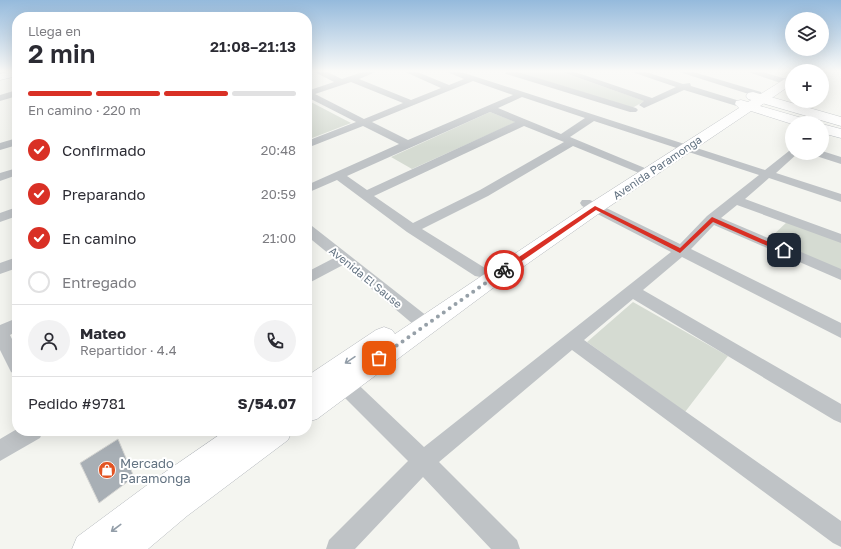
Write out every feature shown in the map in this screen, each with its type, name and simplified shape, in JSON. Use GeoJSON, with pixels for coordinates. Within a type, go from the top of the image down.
{"type":"FeatureCollection","features":[{"type":"Feature","properties":{"kind":"main road"},"geometry":{"type":"LineString","coordinates":[[753,100],[840,120]]}},
{"type":"Feature","properties":{"kind":"main road"},"geometry":{"type":"LineString","coordinates":[[753,100],[794,116]]}},
{"type":"Feature","properties":{"kind":"main road"},"geometry":{"type":"LineString","coordinates":[[829,124],[840,120]]}},
{"type":"Feature","properties":{"kind":"street"},"geometry":{"type":"LineString","coordinates":[[312,97],[407,144]]}},
{"type":"Feature","properties":{"kind":"street"},"geometry":{"type":"LineString","coordinates":[[394,97],[410,103]]}},
{"type":"Feature","properties":{"kind":"street"},"geometry":{"type":"LineString","coordinates":[[312,143],[427,97]]}},
{"type":"Feature","properties":{"kind":"street"},"geometry":{"type":"LineString","coordinates":[[312,187],[516,97]]}},
{"type":"Feature","properties":{"kind":"street"},"geometry":{"type":"LineString","coordinates":[[525,97],[841,198]]}},
{"type":"Feature","properties":{"kind":"street"},"geometry":{"type":"LineString","coordinates":[[585,97],[633,110]]}},
{"type":"Feature","properties":{"kind":"street"},"geometry":{"type":"LineString","coordinates":[[639,97],[652,101]]}},
{"type":"Feature","properties":{"kind":"street"},"geometry":{"type":"LineString","coordinates":[[609,124],[633,110],[662,97]]}},
{"type":"Feature","properties":{"kind":"street"},"geometry":{"type":"LineString","coordinates":[[738,97],[753,100]]}},
{"type":"Feature","properties":{"kind":"street"},"geometry":{"type":"LineString","coordinates":[[744,97],[788,116]]}},
{"type":"Feature","properties":{"kind":"street","name":"Avenida Paramonga"},"geometry":{"type":"LineString","coordinates":[[312,388],[338,377],[590,206],[758,97]]}},
{"type":"Feature","properties":{"kind":"street"},"geometry":{"type":"LineString","coordinates":[[489,108],[644,171]]}},
{"type":"Feature","properties":{"kind":"street"},"geometry":{"type":"LineString","coordinates":[[412,229],[484,193],[568,140],[592,118]]}},
{"type":"Feature","properties":{"kind":"street"},"geometry":{"type":"LineString","coordinates":[[366,196],[524,122]]}},
{"type":"Feature","properties":{"kind":"street"},"geometry":{"type":"LineString","coordinates":[[829,130],[841,134]]}},
{"type":"Feature","properties":{"kind":"street"},"geometry":{"type":"LineString","coordinates":[[0,147],[12,143]]}},
{"type":"Feature","properties":{"kind":"street"},"geometry":{"type":"LineString","coordinates":[[829,157],[841,161]]}},
{"type":"Feature","properties":{"kind":"street"},"geometry":{"type":"LineString","coordinates":[[338,549],[423,461],[572,341],[680,251],[712,219],[785,160]]}},
{"type":"Feature","properties":{"kind":"street"},"geometry":{"type":"LineString","coordinates":[[0,177],[12,173]]}},
{"type":"Feature","properties":{"kind":"street"},"geometry":{"type":"LineString","coordinates":[[338,175],[412,229],[480,272]]}},
{"type":"Feature","properties":{"kind":"street"},"geometry":{"type":"LineString","coordinates":[[736,200],[841,239]]}},
{"type":"Feature","properties":{"kind":"street"},"geometry":{"type":"LineString","coordinates":[[590,206],[841,331]]}},
{"type":"Feature","properties":{"kind":"street","name":"Avenida Paramonga"},"geometry":{"type":"LineString","coordinates":[[421,320],[480,272],[590,206]]}},
{"type":"Feature","properties":{"kind":"street"},"geometry":{"type":"LineString","coordinates":[[0,218],[12,213]]}},
{"type":"Feature","properties":{"kind":"street"},"geometry":{"type":"LineString","coordinates":[[712,219],[841,275]]}},
{"type":"Feature","properties":{"kind":"street","name":"Avenida El Sause"},"geometry":{"type":"LineString","coordinates":[[312,233],[421,320]]}},
{"type":"Feature","properties":{"kind":"street"},"geometry":{"type":"LineString","coordinates":[[312,276],[343,259]]}},
{"type":"Feature","properties":{"kind":"street"},"geometry":{"type":"LineString","coordinates":[[0,269],[12,264]]}},
{"type":"Feature","properties":{"kind":"street"},"geometry":{"type":"LineString","coordinates":[[632,291],[841,414]]}},
{"type":"Feature","properties":{"kind":"street"},"geometry":{"type":"LineString","coordinates":[[12,326],[0,332],[12,357]]}},
{"type":"Feature","properties":{"kind":"street"},"geometry":{"type":"LineString","coordinates":[[572,341],[841,535]]}},
{"type":"Feature","properties":{"kind":"street"},"geometry":{"type":"LineString","coordinates":[[338,377],[423,461],[508,549]]}},
{"type":"Feature","properties":{"kind":"street","name":"Avenida Paramonga"},"geometry":{"type":"LineString","coordinates":[[312,405],[338,377]]}},
{"type":"Feature","properties":{"kind":"street"},"geometry":{"type":"LineString","coordinates":[[0,451],[25,436]]}},
{"type":"Feature","properties":{"kind":"street"},"geometry":{"type":"LineString","coordinates":[[121,549],[172,496],[243,436]]}},
{"type":"Feature","properties":{"kind":"street"},"geometry":{"type":"LineString","coordinates":[[89,549],[270,436]]}},
{"type":"Feature","properties":{"kind":"shaded area"},"geometry":{"type":"Polygon","coordinates":[[[596,97],[632,97],[645,101],[632,108],[596,97]]]}},
{"type":"Feature","properties":{"kind":"shaded area"},"geometry":{"type":"Polygon","coordinates":[[[312,103],[351,123],[312,138],[312,103]]]}},
{"type":"Feature","properties":{"kind":"shaded area"},"geometry":{"type":"Polygon","coordinates":[[[490,112],[516,122],[412,169],[391,157],[490,112]]]}},
{"type":"Feature","properties":{"kind":"shaded area"},"geometry":{"type":"Polygon","coordinates":[[[789,220],[841,240],[841,271],[769,239],[789,220]]]}},
{"type":"Feature","properties":{"kind":"shaded area"},"geometry":{"type":"Polygon","coordinates":[[[633,302],[728,356],[685,412],[587,342],[633,302]]]}},
{"type":"Feature","properties":{"kind":"building","name":"Mercado Paramonga"},"geometry":{"type":"Polygon","coordinates":[[[118,439],[134,477],[99,503],[80,463],[118,439]]]}},
{"type":"Feature","properties":{"kind":"way so far"},"geometry":{"type":"LineString","coordinates":[[379,358],[504,270]]}},
{"type":"Feature","properties":{"kind":"place","name":"Mercado Paramonga"},"geometry":{"type":"Point","coordinates":[107,470]}},
{"type":"Feature","properties":{"kind":"route"},"geometry":{"type":"LineString","coordinates":[[504,270],[595,208],[680,251],[712,219],[784,250]]}}]}
